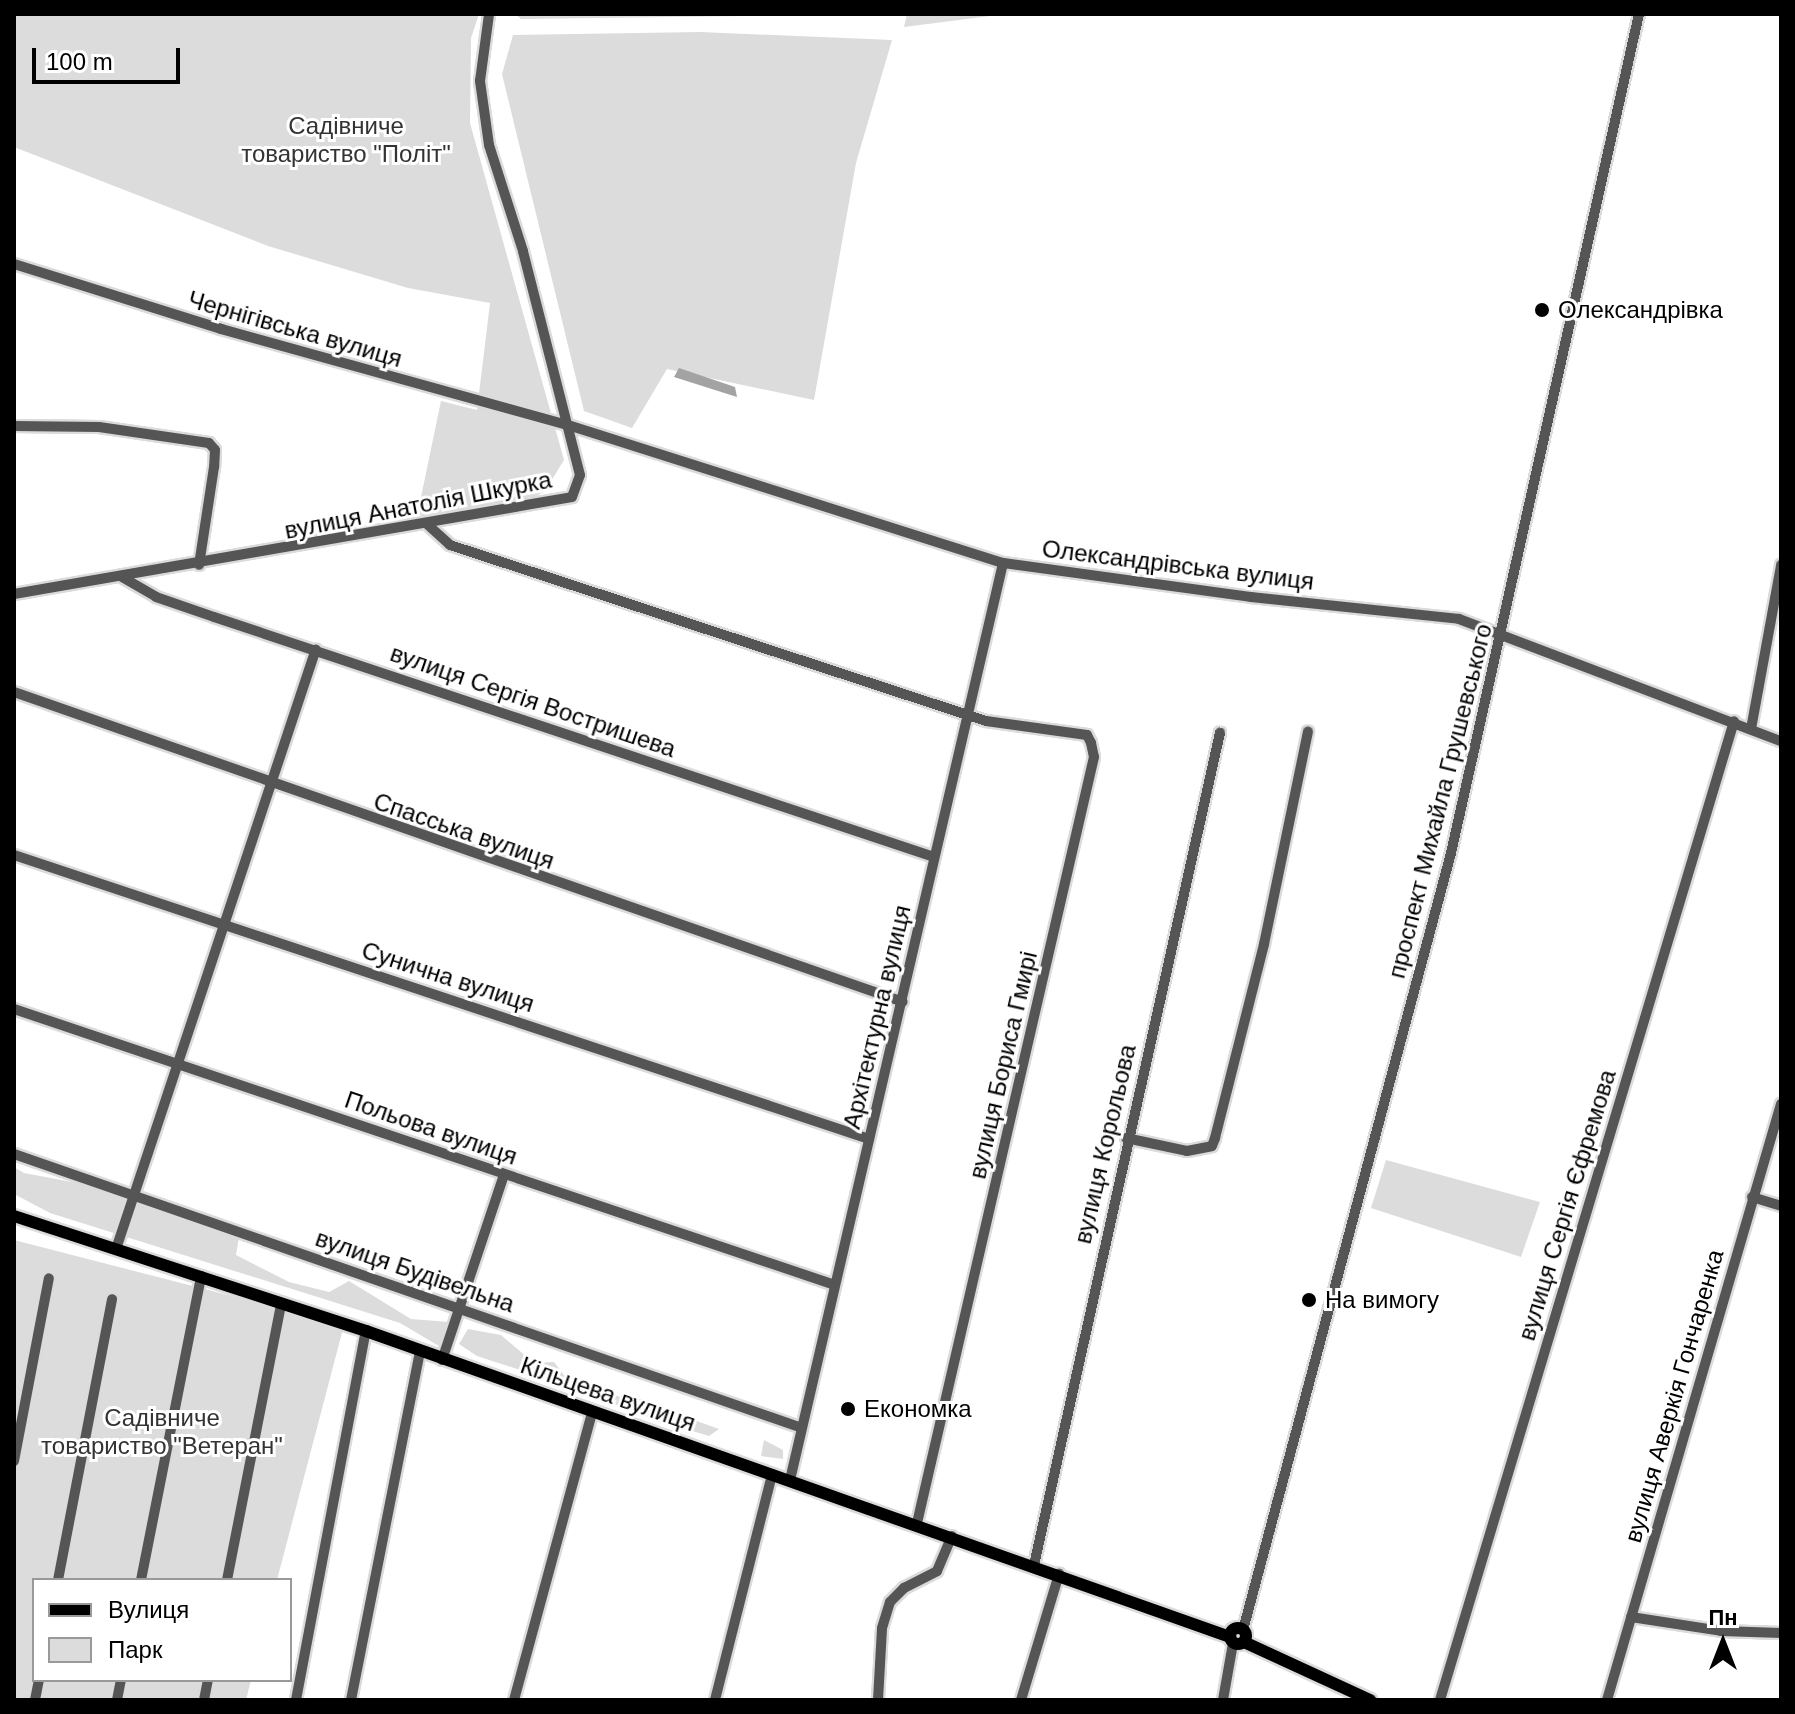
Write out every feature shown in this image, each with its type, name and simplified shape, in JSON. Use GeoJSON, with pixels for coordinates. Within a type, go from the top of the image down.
{"type":"FeatureCollection","features":[{"type":"Feature","properties":{"kind":"main road","name":"Кільцева вулиця"},"geometry":{"type":"LineString","coordinates":[[14,1216],[366,1331],[1238,1636],[1370,1700]]}},
{"type":"Feature","properties":{"kind":"street","name":"вулиця Анатолія Шкурка"},"geometry":{"type":"LineString","coordinates":[[14,594],[199,565],[572,497],[580,475],[523,251],[489,145],[480,66],[489,14]]}},
{"type":"Feature","properties":{"kind":"street","name":"проспект Михайла Грушевського"},"geometry":{"type":"LineString","coordinates":[[1223,1700],[1451,853],[1639,14]]}},
{"type":"Feature","properties":{"kind":"street","name":"Чернігівська вулиця"},"geometry":{"type":"LineString","coordinates":[[14,264],[235,333],[568,425]]}},
{"type":"Feature","properties":{"kind":"street","name":"Олександрівська вулиця"},"geometry":{"type":"LineString","coordinates":[[568,425],[1003,563],[1251,597],[1459,619],[1781,741]]}},
{"type":"Feature","properties":{"kind":"street"},"geometry":{"type":"LineString","coordinates":[[14,426],[99,427],[209,443],[215,450],[214,467],[199,565]]}},
{"type":"Feature","properties":{"kind":"street"},"geometry":{"type":"LineString","coordinates":[[428,525],[450,545],[967,714]]}},
{"type":"Feature","properties":{"kind":"street","name":"Архітектурна вулиця"},"geometry":{"type":"LineString","coordinates":[[790,1480],[1003,563]]}},
{"type":"Feature","properties":{"kind":"street"},"geometry":{"type":"LineString","coordinates":[[1751,729],[1781,565]]}},
{"type":"Feature","properties":{"kind":"street","name":"вулиця Сергія Востришева"},"geometry":{"type":"LineString","coordinates":[[122,577],[156,597],[934,857]]}},
{"type":"Feature","properties":{"kind":"street"},"geometry":{"type":"LineString","coordinates":[[116,1249],[182,1064],[224,923],[316,649]]}},
{"type":"Feature","properties":{"kind":"street","name":"Спасська вулиця"},"geometry":{"type":"LineString","coordinates":[[14,692],[271,786],[903,1002]]}},
{"type":"Feature","properties":{"kind":"street","name":"вулиця Бориса Гмирі"},"geometry":{"type":"LineString","coordinates":[[917,1523],[1094,757],[1087,735],[967,714]]}},
{"type":"Feature","properties":{"kind":"street","name":"вулиця Сергія Єфремова"},"geometry":{"type":"LineString","coordinates":[[1440,1700],[1734,721]]}},
{"type":"Feature","properties":{"kind":"street"},"geometry":{"type":"LineString","coordinates":[[1126,1138],[1187,1151],[1212,1146],[1264,944],[1308,731]]}},
{"type":"Feature","properties":{"kind":"street","name":"вулиця Корольова"},"geometry":{"type":"LineString","coordinates":[[1034,1565],[1126,1138],[1220,733]]}},
{"type":"Feature","properties":{"kind":"street","name":"Сунична вулиця"},"geometry":{"type":"LineString","coordinates":[[14,855],[869,1139]]}},
{"type":"Feature","properties":{"kind":"street","name":"Польова вулиця"},"geometry":{"type":"LineString","coordinates":[[14,1009],[835,1285]]}},
{"type":"Feature","properties":{"kind":"street","name":"вулиця Аверкія Гончаренка"},"geometry":{"type":"LineString","coordinates":[[1607,1700],[1781,1104]]}},
{"type":"Feature","properties":{"kind":"street","name":"вулиця Будівельна"},"geometry":{"type":"LineString","coordinates":[[14,1154],[802,1428]]}},
{"type":"Feature","properties":{"kind":"street"},"geometry":{"type":"LineString","coordinates":[[442,1360],[504,1175]]}},
{"type":"Feature","properties":{"kind":"street"},"geometry":{"type":"LineString","coordinates":[[1752,1197],[1781,1206]]}},
{"type":"Feature","properties":{"kind":"street"},"geometry":{"type":"LineString","coordinates":[[141,1578],[201,1276]]}},
{"type":"Feature","properties":{"kind":"street"},"geometry":{"type":"LineString","coordinates":[[14,1461],[49,1278]]}},
{"type":"Feature","properties":{"kind":"street"},"geometry":{"type":"LineString","coordinates":[[58,1578],[112,1299]]}},
{"type":"Feature","properties":{"kind":"street"},"geometry":{"type":"LineString","coordinates":[[227,1578],[281,1304]]}},
{"type":"Feature","properties":{"kind":"street"},"geometry":{"type":"LineString","coordinates":[[296,1700],[366,1331]]}},
{"type":"Feature","properties":{"kind":"street"},"geometry":{"type":"LineString","coordinates":[[351,1700],[420,1351]]}},
{"type":"Feature","properties":{"kind":"street"},"geometry":{"type":"LineString","coordinates":[[514,1700],[592,1412]]}},
{"type":"Feature","properties":{"kind":"street"},"geometry":{"type":"LineString","coordinates":[[715,1700],[772,1474]]}},
{"type":"Feature","properties":{"kind":"street"},"geometry":{"type":"LineString","coordinates":[[878,1700],[882,1628],[890,1602],[904,1588],[937,1571],[952,1536]]}},
{"type":"Feature","properties":{"kind":"street"},"geometry":{"type":"LineString","coordinates":[[1021,1700],[1059,1574]]}},
{"type":"Feature","properties":{"kind":"street"},"geometry":{"type":"LineString","coordinates":[[1631,1617],[1721,1631],[1781,1633]]}},
{"type":"Feature","properties":{"kind":"green space","name":"Садівниче товариство \"Політ\""},"geometry":{"type":"Polygon","coordinates":[[[14,14],[479,14],[471,38],[470,123],[564,460],[545,491],[528,501],[416,521],[441,401],[477,410],[490,303],[408,288],[268,246],[14,147],[14,14]]]}},
{"type":"Feature","properties":{"kind":"green space"},"geometry":{"type":"Polygon","coordinates":[[[515,14],[897,14],[521,19],[515,14]]]}},
{"type":"Feature","properties":{"kind":"green space"},"geometry":{"type":"Polygon","coordinates":[[[907,14],[1006,14],[904,27],[907,14]]]}},
{"type":"Feature","properties":{"kind":"green space"},"geometry":{"type":"Polygon","coordinates":[[[700,32],[892,40],[856,163],[814,400],[667,369],[632,428],[584,411],[502,74],[513,35],[700,32]]]}},
{"type":"Feature","properties":{"kind":"green space"},"geometry":{"type":"Polygon","coordinates":[[[1386,1160],[1540,1202],[1521,1257],[1371,1208],[1386,1160]]]}},
{"type":"Feature","properties":{"kind":"green space"},"geometry":{"type":"Polygon","coordinates":[[[14,1167],[24,1173],[93,1186],[239,1237],[236,1255],[289,1282],[329,1292],[349,1281],[411,1319],[449,1322],[439,1346],[400,1323],[50,1213],[14,1194],[14,1167]]]}},
{"type":"Feature","properties":{"kind":"green space","name":"Садівниче товариство \"Ветеран\""},"geometry":{"type":"Polygon","coordinates":[[[14,1240],[344,1325],[278,1578],[32,1578],[32,1682],[250,1682],[246,1700],[14,1700],[14,1240]]]}},
{"type":"Feature","properties":{"kind":"green space"},"geometry":{"type":"Polygon","coordinates":[[[468,1329],[501,1335],[534,1363],[554,1362],[573,1387],[477,1356],[459,1344],[468,1329]]]}},
{"type":"Feature","properties":{"kind":"green space"},"geometry":{"type":"Polygon","coordinates":[[[601,1390],[626,1399],[644,1399],[667,1416],[683,1416],[719,1429],[709,1436],[656,1420],[599,1398],[601,1390]]]}},
{"type":"Feature","properties":{"kind":"green space"},"geometry":{"type":"Polygon","coordinates":[[[764,1440],[783,1450],[783,1459],[761,1456],[764,1440]]]}},
{"type":"Feature","properties":{"kind":"shaded area"},"geometry":{"type":"Polygon","coordinates":[[[679,368],[735,387],[737,397],[674,377],[679,368]]]}},
{"type":"Feature","properties":{"kind":"place","name":"Олександрівка"},"geometry":{"type":"Point","coordinates":[1542,310]}},
{"type":"Feature","properties":{"kind":"place","name":"На вимогу"},"geometry":{"type":"Point","coordinates":[1309,1300]}},
{"type":"Feature","properties":{"kind":"place","name":"Економка"},"geometry":{"type":"Point","coordinates":[848,1409]}}]}
